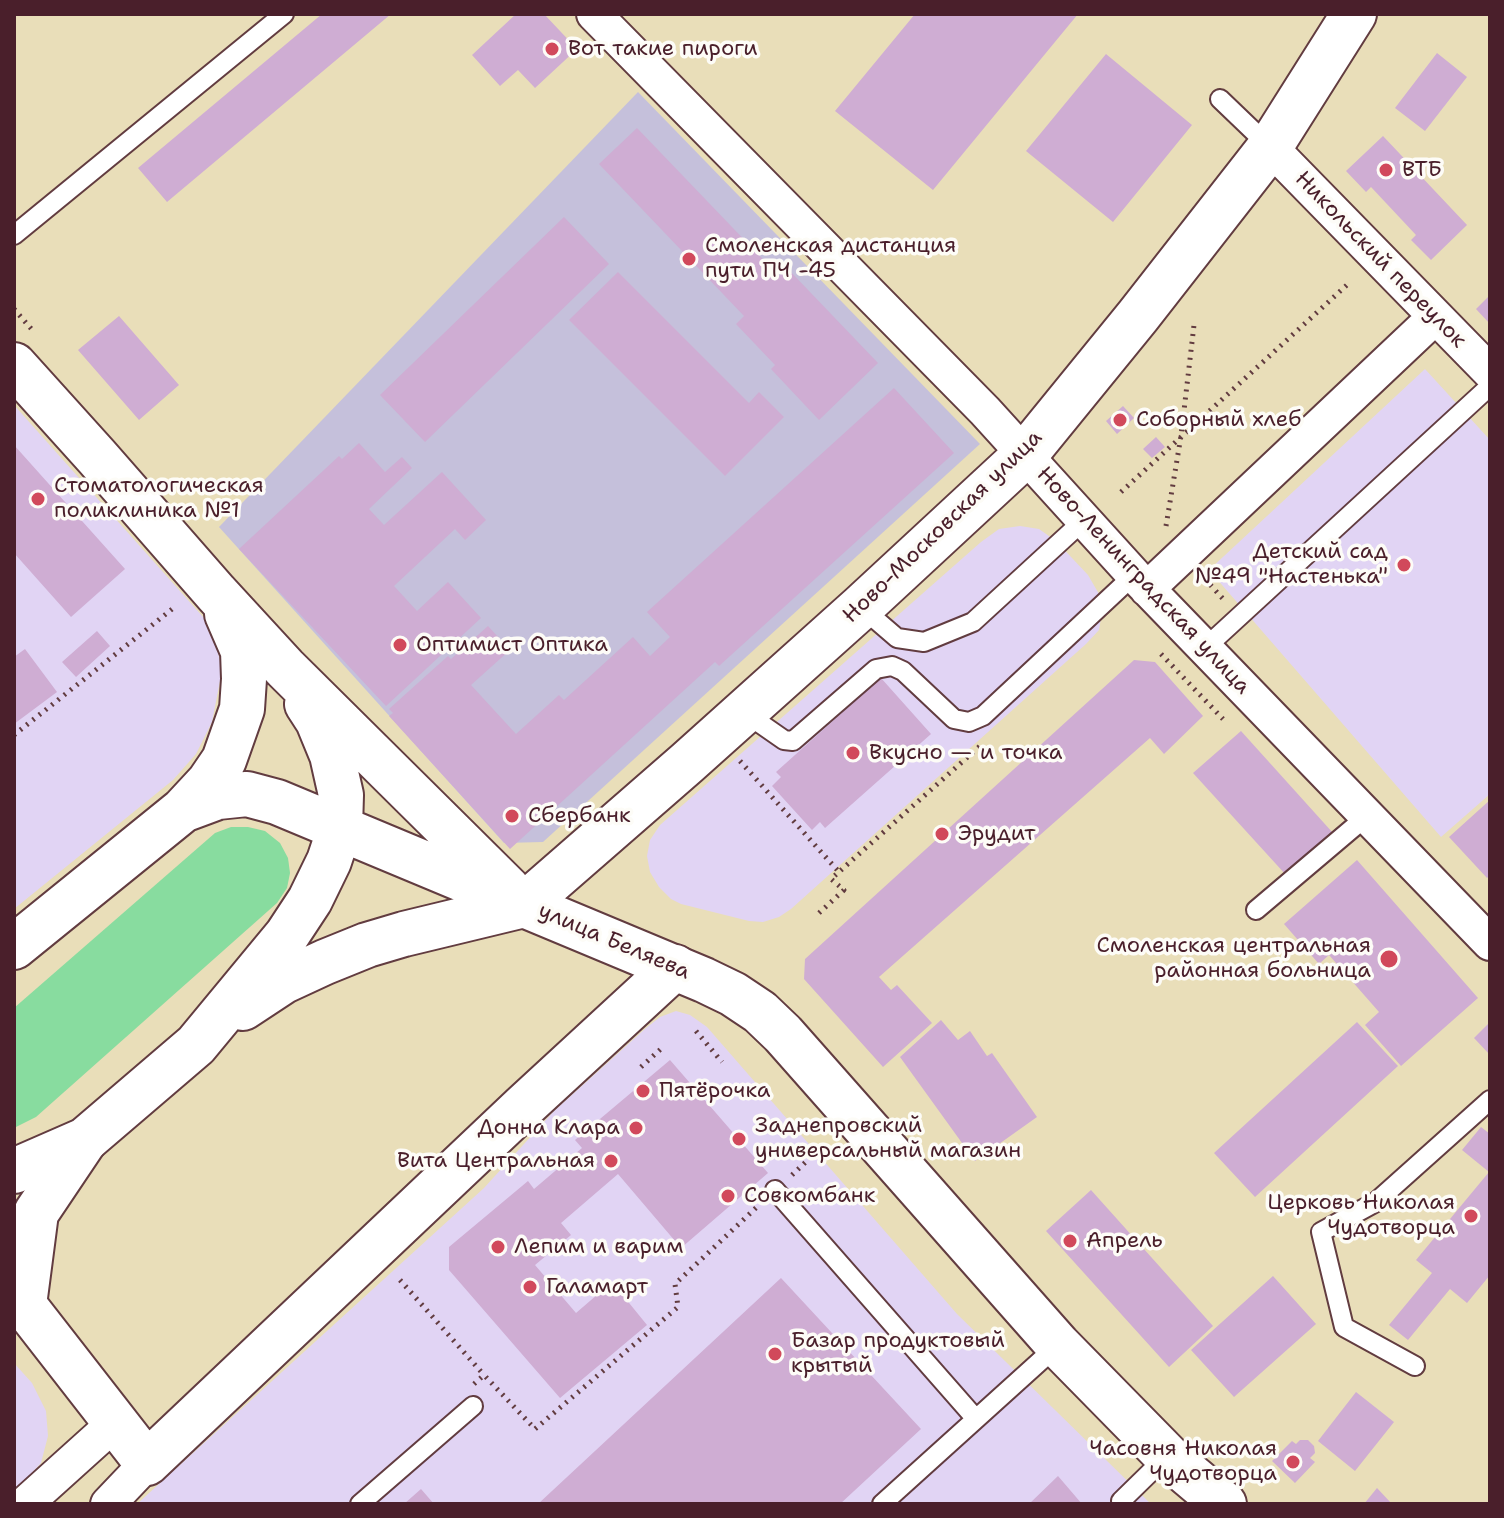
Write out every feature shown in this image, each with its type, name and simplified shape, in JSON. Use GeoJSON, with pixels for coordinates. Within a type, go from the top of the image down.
{"type":"FeatureCollection","features":[{"type":"Feature","properties":{"kind":"main road","name":"Ново-Московская улица"},"geometry":{"type":"LineString","coordinates":[[524,905],[861,607],[1024,456],[1270,147],[1354,14]]}},
{"type":"Feature","properties":{"kind":"main road","name":"улица Беляева"},"geometry":{"type":"LineString","coordinates":[[29,354],[97,457],[216,593],[285,668],[524,905],[675,967],[733,994],[760,1012],[783,1034],[1058,1345],[1167,1456],[1224,1504]]}},
{"type":"Feature","properties":{"kind":"main road"},"geometry":{"type":"LineString","coordinates":[[16,942],[183,810],[224,760],[242,709],[243,651],[216,593]]}},
{"type":"Feature","properties":{"kind":"main road"},"geometry":{"type":"LineString","coordinates":[[196,1045],[295,923],[329,861],[340,828],[341,795],[332,755],[318,721],[285,668]]}},
{"type":"Feature","properties":{"kind":"main road"},"geometry":{"type":"LineString","coordinates":[[183,810],[218,797],[247,794],[277,802],[524,905]]}},
{"type":"Feature","properties":{"kind":"main road"},"geometry":{"type":"LineString","coordinates":[[524,905],[404,934],[325,962],[284,981],[246,1005],[85,1140],[36,1213],[19,1300],[116,1422],[145,1483],[523,1107],[675,967]]}},
{"type":"Feature","properties":{"kind":"main road"},"geometry":{"type":"LineString","coordinates":[[14,1171],[85,1140]]}},
{"type":"Feature","properties":{"kind":"street","name":"Ново-Ленинградская улица"},"geometry":{"type":"LineString","coordinates":[[594,14],[979,405],[1140,582],[1490,943]]}},
{"type":"Feature","properties":{"kind":"street","name":"Никольский переулок"},"geometry":{"type":"LineString","coordinates":[[1270,147],[1490,372]]}},
{"type":"Feature","properties":{"kind":"street"},"geometry":{"type":"LineString","coordinates":[[1140,582],[1435,317]]}},
{"type":"Feature","properties":{"kind":"street"},"geometry":{"type":"LineString","coordinates":[[25,1504],[116,1422]]}},
{"type":"Feature","properties":{"kind":"street"},"geometry":{"type":"LineString","coordinates":[[108,1504],[145,1483]]}},
{"type":"Feature","properties":{"kind":"lane"},"geometry":{"type":"LineString","coordinates":[[14,235],[284,14]]}},
{"type":"Feature","properties":{"kind":"lane"},"geometry":{"type":"LineString","coordinates":[[1220,99],[1270,147]]}},
{"type":"Feature","properties":{"kind":"lane"},"geometry":{"type":"LineString","coordinates":[[1205,648],[1490,386]]}},
{"type":"Feature","properties":{"kind":"lane"},"geometry":{"type":"LineString","coordinates":[[861,607],[897,638],[924,642],[973,622],[1083,521]]}},
{"type":"Feature","properties":{"kind":"lane"},"geometry":{"type":"LineString","coordinates":[[747,709],[761,724],[784,740],[793,741],[876,669],[892,666],[903,671],[954,719],[969,722],[983,716],[1140,582]]}},
{"type":"Feature","properties":{"kind":"lane"},"geometry":{"type":"LineString","coordinates":[[1256,910],[1367,816]]}},
{"type":"Feature","properties":{"kind":"lane"},"geometry":{"type":"LineString","coordinates":[[1415,1366],[1344,1327],[1321,1232],[1376,1202],[1490,1100]]}},
{"type":"Feature","properties":{"kind":"lane"},"geometry":{"type":"LineString","coordinates":[[775,1190],[976,1419]]}},
{"type":"Feature","properties":{"kind":"lane"},"geometry":{"type":"LineString","coordinates":[[882,1504],[1058,1345]]}},
{"type":"Feature","properties":{"kind":"lane"},"geometry":{"type":"LineString","coordinates":[[360,1504],[473,1406]]}},
{"type":"Feature","properties":{"kind":"lane"},"geometry":{"type":"LineString","coordinates":[[1124,1504],[1121,1501],[1167,1456]]}},
{"type":"Feature","properties":{"kind":"path"},"geometry":{"type":"LineString","coordinates":[[1121,492],[1348,284]]}},
{"type":"Feature","properties":{"kind":"path"},"geometry":{"type":"LineString","coordinates":[[14,309],[29,354]]}},
{"type":"Feature","properties":{"kind":"path"},"geometry":{"type":"LineString","coordinates":[[1164,539],[1181,436],[1194,325]]}},
{"type":"Feature","properties":{"kind":"path"},"geometry":{"type":"LineString","coordinates":[[14,735],[177,606],[168,595]]}},
{"type":"Feature","properties":{"kind":"path"},"geometry":{"type":"LineString","coordinates":[[1158,651],[1223,719]]}},
{"type":"Feature","properties":{"kind":"path"},"geometry":{"type":"LineString","coordinates":[[819,913],[844,890],[831,879],[982,743]]}},
{"type":"Feature","properties":{"kind":"path"},"geometry":{"type":"LineString","coordinates":[[732,751],[839,872]]}},
{"type":"Feature","properties":{"kind":"path"},"geometry":{"type":"LineString","coordinates":[[696,1031],[722,1062]]}},
{"type":"Feature","properties":{"kind":"path"},"geometry":{"type":"LineString","coordinates":[[641,1067],[663,1047]]}},
{"type":"Feature","properties":{"kind":"path"},"geometry":{"type":"LineString","coordinates":[[400,1280],[535,1429],[678,1307],[675,1284],[809,1159]]}},
{"type":"Feature","properties":{"kind":"path"},"geometry":{"type":"LineString","coordinates":[[473,1385],[484,1375]]}},
{"type":"Feature","properties":{"kind":"shaded area"},"geometry":{"type":"Polygon","coordinates":[[[638,92],[980,444],[543,842],[504,843],[219,527],[638,92]]]}},
{"type":"Feature","properties":{"kind":"shaded area"},"geometry":{"type":"Polygon","coordinates":[[[1425,369],[1490,440],[1490,794],[1441,837],[1209,570],[1425,369]]]}},
{"type":"Feature","properties":{"kind":"shaded area"},"geometry":{"type":"Polygon","coordinates":[[[14,405],[204,618],[215,638],[220,681],[212,722],[196,754],[173,780],[14,909],[14,405]]]}},
{"type":"Feature","properties":{"kind":"shaded area"},"geometry":{"type":"Polygon","coordinates":[[[1020,526],[1039,529],[1056,541],[1088,575],[1099,594],[1102,612],[1099,630],[1086,644],[779,917],[763,922],[749,921],[671,899],[650,872],[647,856],[650,840],[660,825],[981,542],[999,529],[1020,526]]]}},
{"type":"Feature","properties":{"kind":"shaded area"},"geometry":{"type":"Polygon","coordinates":[[[676,1011],[690,1015],[707,1027],[957,1314],[1151,1504],[137,1504],[484,1188],[554,1111],[646,1028],[660,1017],[676,1011]]]}},
{"type":"Feature","properties":{"kind":"shaded area"},"geometry":{"type":"Polygon","coordinates":[[[14,1363],[32,1383],[46,1411],[48,1436],[41,1463],[14,1492],[14,1363]]]}},
{"type":"Feature","properties":{"kind":"green space"},"geometry":{"type":"Polygon","coordinates":[[[231,827],[265,831],[280,843],[288,858],[290,873],[287,888],[277,903],[36,1117],[14,1128],[14,1008],[215,833],[231,827]]]}},
{"type":"Feature","properties":{"kind":"building"},"geometry":{"type":"Polygon","coordinates":[[[322,14],[391,14],[167,202],[138,168],[322,14]]]}},
{"type":"Feature","properties":{"kind":"building"},"geometry":{"type":"Polygon","coordinates":[[[516,14],[544,14],[577,49],[535,88],[518,70],[500,86],[472,55],[516,14]]]}},
{"type":"Feature","properties":{"kind":"building"},"geometry":{"type":"Polygon","coordinates":[[[915,14],[1078,14],[933,190],[835,111],[915,14]]]}},
{"type":"Feature","properties":{"kind":"building"},"geometry":{"type":"Polygon","coordinates":[[[1437,53],[1467,77],[1425,131],[1395,108],[1437,53]]]}},
{"type":"Feature","properties":{"kind":"building"},"geometry":{"type":"Polygon","coordinates":[[[1106,54],[1192,125],[1113,222],[1026,151],[1106,54]]]}},
{"type":"Feature","properties":{"kind":"building"},"geometry":{"type":"Polygon","coordinates":[[[637,128],[779,276],[787,268],[878,363],[819,420],[771,369],[775,365],[736,324],[744,316],[599,164],[637,128]]]}},
{"type":"Feature","properties":{"kind":"building"},"geometry":{"type":"Polygon","coordinates":[[[1383,136],[1467,225],[1431,260],[1411,240],[1416,235],[1371,187],[1366,192],[1346,171],[1383,136]]]}},
{"type":"Feature","properties":{"kind":"building"},"geometry":{"type":"Polygon","coordinates":[[[564,217],[609,264],[425,442],[380,395],[564,217]]]}},
{"type":"Feature","properties":{"kind":"building"},"geometry":{"type":"Polygon","coordinates":[[[618,272],[749,403],[759,392],[784,417],[725,476],[569,320],[618,272]]]}},
{"type":"Feature","properties":{"kind":"building"},"geometry":{"type":"Polygon","coordinates":[[[1490,295],[1490,324],[1476,309],[1490,295]]]}},
{"type":"Feature","properties":{"kind":"building"},"geometry":{"type":"Polygon","coordinates":[[[119,316],[179,385],[139,420],[78,350],[119,316]]]}},
{"type":"Feature","properties":{"kind":"building"},"geometry":{"type":"Polygon","coordinates":[[[894,388],[954,453],[719,666],[715,662],[510,849],[389,716],[393,713],[389,709],[448,656],[451,659],[488,626],[510,650],[471,685],[516,734],[559,695],[564,700],[633,637],[650,656],[670,637],[647,612],[894,388]]]}},
{"type":"Feature","properties":{"kind":"building","name":"Соборный хлеб"},"geometry":{"type":"Polygon","coordinates":[[[1123,406],[1134,418],[1117,434],[1106,421],[1123,406]]]}},
{"type":"Feature","properties":{"kind":"building"},"geometry":{"type":"Polygon","coordinates":[[[1156,437],[1165,447],[1152,458],[1143,449],[1156,437]]]}},
{"type":"Feature","properties":{"kind":"building"},"geometry":{"type":"Polygon","coordinates":[[[359,443],[385,472],[402,457],[412,468],[369,509],[384,525],[442,472],[486,520],[465,540],[455,529],[394,586],[417,611],[448,582],[481,618],[386,706],[239,549],[339,456],[342,459],[359,443]]]}},
{"type":"Feature","properties":{"kind":"building","name":"Стоматологическая поликлиника №1"},"geometry":{"type":"Polygon","coordinates":[[[14,445],[125,569],[71,617],[14,553],[14,445]]]}},
{"type":"Feature","properties":{"kind":"building"},"geometry":{"type":"Polygon","coordinates":[[[97,631],[110,646],[76,677],[62,662],[97,631]]]}},
{"type":"Feature","properties":{"kind":"building"},"geometry":{"type":"Polygon","coordinates":[[[25,649],[57,692],[14,724],[14,657],[25,649]]]}},
{"type":"Feature","properties":{"kind":"building"},"geometry":{"type":"Polygon","coordinates":[[[1134,660],[1155,662],[1203,716],[1164,754],[1150,738],[879,977],[891,990],[897,985],[932,1023],[883,1067],[804,979],[805,959],[1134,660]]]}},
{"type":"Feature","properties":{"kind":"building","name":"Вкусно — и точка"},"geometry":{"type":"Polygon","coordinates":[[[881,678],[931,734],[825,828],[820,822],[812,830],[772,786],[781,777],[776,772],[881,678]]]}},
{"type":"Feature","properties":{"kind":"building"},"geometry":{"type":"Polygon","coordinates":[[[1241,731],[1333,833],[1286,875],[1193,773],[1241,731]]]}},
{"type":"Feature","properties":{"kind":"building"},"geometry":{"type":"Polygon","coordinates":[[[1490,800],[1490,875],[1487,878],[1449,837],[1490,800]]]}},
{"type":"Feature","properties":{"kind":"building","name":"Смоленская центральная районная больница"},"geometry":{"type":"Polygon","coordinates":[[[1357,860],[1478,998],[1401,1066],[1365,1025],[1379,1012],[1329,955],[1319,964],[1284,924],[1357,860]]]}},
{"type":"Feature","properties":{"kind":"building"},"geometry":{"type":"Polygon","coordinates":[[[941,1020],[958,1040],[970,1031],[987,1056],[992,1053],[1037,1117],[975,1161],[900,1057],[941,1020]]]}},
{"type":"Feature","properties":{"kind":"building"},"geometry":{"type":"Polygon","coordinates":[[[1357,1022],[1398,1066],[1255,1197],[1214,1153],[1357,1022]]]}},
{"type":"Feature","properties":{"kind":"building"},"geometry":{"type":"Polygon","coordinates":[[[1490,1022],[1490,1055],[1474,1038],[1490,1022]]]}},
{"type":"Feature","properties":{"kind":"building"},"geometry":{"type":"Polygon","coordinates":[[[670,1060],[768,1173],[681,1248],[618,1174],[561,1223],[571,1235],[535,1265],[576,1313],[612,1282],[647,1325],[560,1398],[449,1270],[449,1247],[528,1181],[534,1189],[582,1148],[575,1140],[670,1060]]]}},
{"type":"Feature","properties":{"kind":"building","name":"Церковь Николая Чудотворца"},"geometry":{"type":"Polygon","coordinates":[[[1481,1127],[1490,1134],[1490,1275],[1467,1303],[1450,1289],[1408,1340],[1389,1325],[1432,1273],[1416,1260],[1489,1172],[1462,1150],[1481,1127]]]}},
{"type":"Feature","properties":{"kind":"building"},"geometry":{"type":"Polygon","coordinates":[[[1091,1190],[1213,1326],[1169,1367],[1046,1231],[1091,1190]]]}},
{"type":"Feature","properties":{"kind":"building"},"geometry":{"type":"Polygon","coordinates":[[[1273,1276],[1316,1324],[1234,1397],[1191,1350],[1273,1276]]]}},
{"type":"Feature","properties":{"kind":"building","name":"Базар продуктовый крытый"},"geometry":{"type":"Polygon","coordinates":[[[781,1278],[921,1429],[840,1504],[538,1504],[781,1278]]]}},
{"type":"Feature","properties":{"kind":"building"},"geometry":{"type":"Polygon","coordinates":[[[1356,1392],[1394,1422],[1355,1471],[1318,1441],[1356,1392]]]}},
{"type":"Feature","properties":{"kind":"building","name":"Часовня Николая Чудотворца"},"geometry":{"type":"Polygon","coordinates":[[[1300,1440],[1308,1440],[1314,1446],[1315,1453],[1310,1458],[1315,1462],[1295,1483],[1272,1461],[1292,1441],[1296,1444],[1300,1440]]]}},
{"type":"Feature","properties":{"kind":"building"},"geometry":{"type":"Polygon","coordinates":[[[1058,1476],[1082,1504],[1029,1504],[1058,1476]]]}},
{"type":"Feature","properties":{"kind":"building"},"geometry":{"type":"Polygon","coordinates":[[[1377,1488],[1392,1504],[1364,1504],[1377,1488]]]}},
{"type":"Feature","properties":{"kind":"building"},"geometry":{"type":"Polygon","coordinates":[[[421,1489],[434,1504],[404,1504],[421,1489]]]}},
{"type":"Feature","properties":{"kind":"place","name":"Вот такие пироги"},"geometry":{"type":"Point","coordinates":[552,49]}},
{"type":"Feature","properties":{"kind":"place","name":"ВТБ"},"geometry":{"type":"Point","coordinates":[1386,170]}},
{"type":"Feature","properties":{"kind":"place","name":"Смоленская дистанция пути ПЧ -45"},"geometry":{"type":"Point","coordinates":[689,259]}},
{"type":"Feature","properties":{"kind":"place","name":"Соборный хлеб"},"geometry":{"type":"Point","coordinates":[1120,420]}},
{"type":"Feature","properties":{"kind":"place","name":"Стоматологическая поликлиника №1"},"geometry":{"type":"Point","coordinates":[38,499]}},
{"type":"Feature","properties":{"kind":"place","name":"Детский сад №49 \"Настенька\""},"geometry":{"type":"Point","coordinates":[1404,565]}},
{"type":"Feature","properties":{"kind":"place","name":"Оптимист Оптика"},"geometry":{"type":"Point","coordinates":[400,645]}},
{"type":"Feature","properties":{"kind":"place","name":"Вкусно — и точка"},"geometry":{"type":"Point","coordinates":[853,753]}},
{"type":"Feature","properties":{"kind":"place","name":"Сбербанк"},"geometry":{"type":"Point","coordinates":[512,816]}},
{"type":"Feature","properties":{"kind":"place","name":"Эрудит"},"geometry":{"type":"Point","coordinates":[942,834]}},
{"type":"Feature","properties":{"kind":"place","name":"Смоленская центральная районная больница"},"geometry":{"type":"Point","coordinates":[1389,959]}},
{"type":"Feature","properties":{"kind":"place","name":"Пятёрочка"},"geometry":{"type":"Point","coordinates":[643,1091]}},
{"type":"Feature","properties":{"kind":"place","name":"Донна Клара"},"geometry":{"type":"Point","coordinates":[636,1128]}},
{"type":"Feature","properties":{"kind":"place","name":"Заднепровский универсальный магазин"},"geometry":{"type":"Point","coordinates":[739,1139]}},
{"type":"Feature","properties":{"kind":"place","name":"Вита Центральная"},"geometry":{"type":"Point","coordinates":[611,1161]}},
{"type":"Feature","properties":{"kind":"place","name":"Совкомбанк"},"geometry":{"type":"Point","coordinates":[728,1196]}},
{"type":"Feature","properties":{"kind":"place","name":"Церковь Николая Чудотворца"},"geometry":{"type":"Point","coordinates":[1471,1216]}},
{"type":"Feature","properties":{"kind":"place","name":"Апрель"},"geometry":{"type":"Point","coordinates":[1070,1241]}},
{"type":"Feature","properties":{"kind":"place","name":"Лепим и варим"},"geometry":{"type":"Point","coordinates":[498,1247]}},
{"type":"Feature","properties":{"kind":"place","name":"Галамарт"},"geometry":{"type":"Point","coordinates":[530,1287]}},
{"type":"Feature","properties":{"kind":"place","name":"Базар продуктовый крытый"},"geometry":{"type":"Point","coordinates":[775,1354]}},
{"type":"Feature","properties":{"kind":"place","name":"Часовня Николая Чудотворца"},"geometry":{"type":"Point","coordinates":[1293,1462]}}]}
